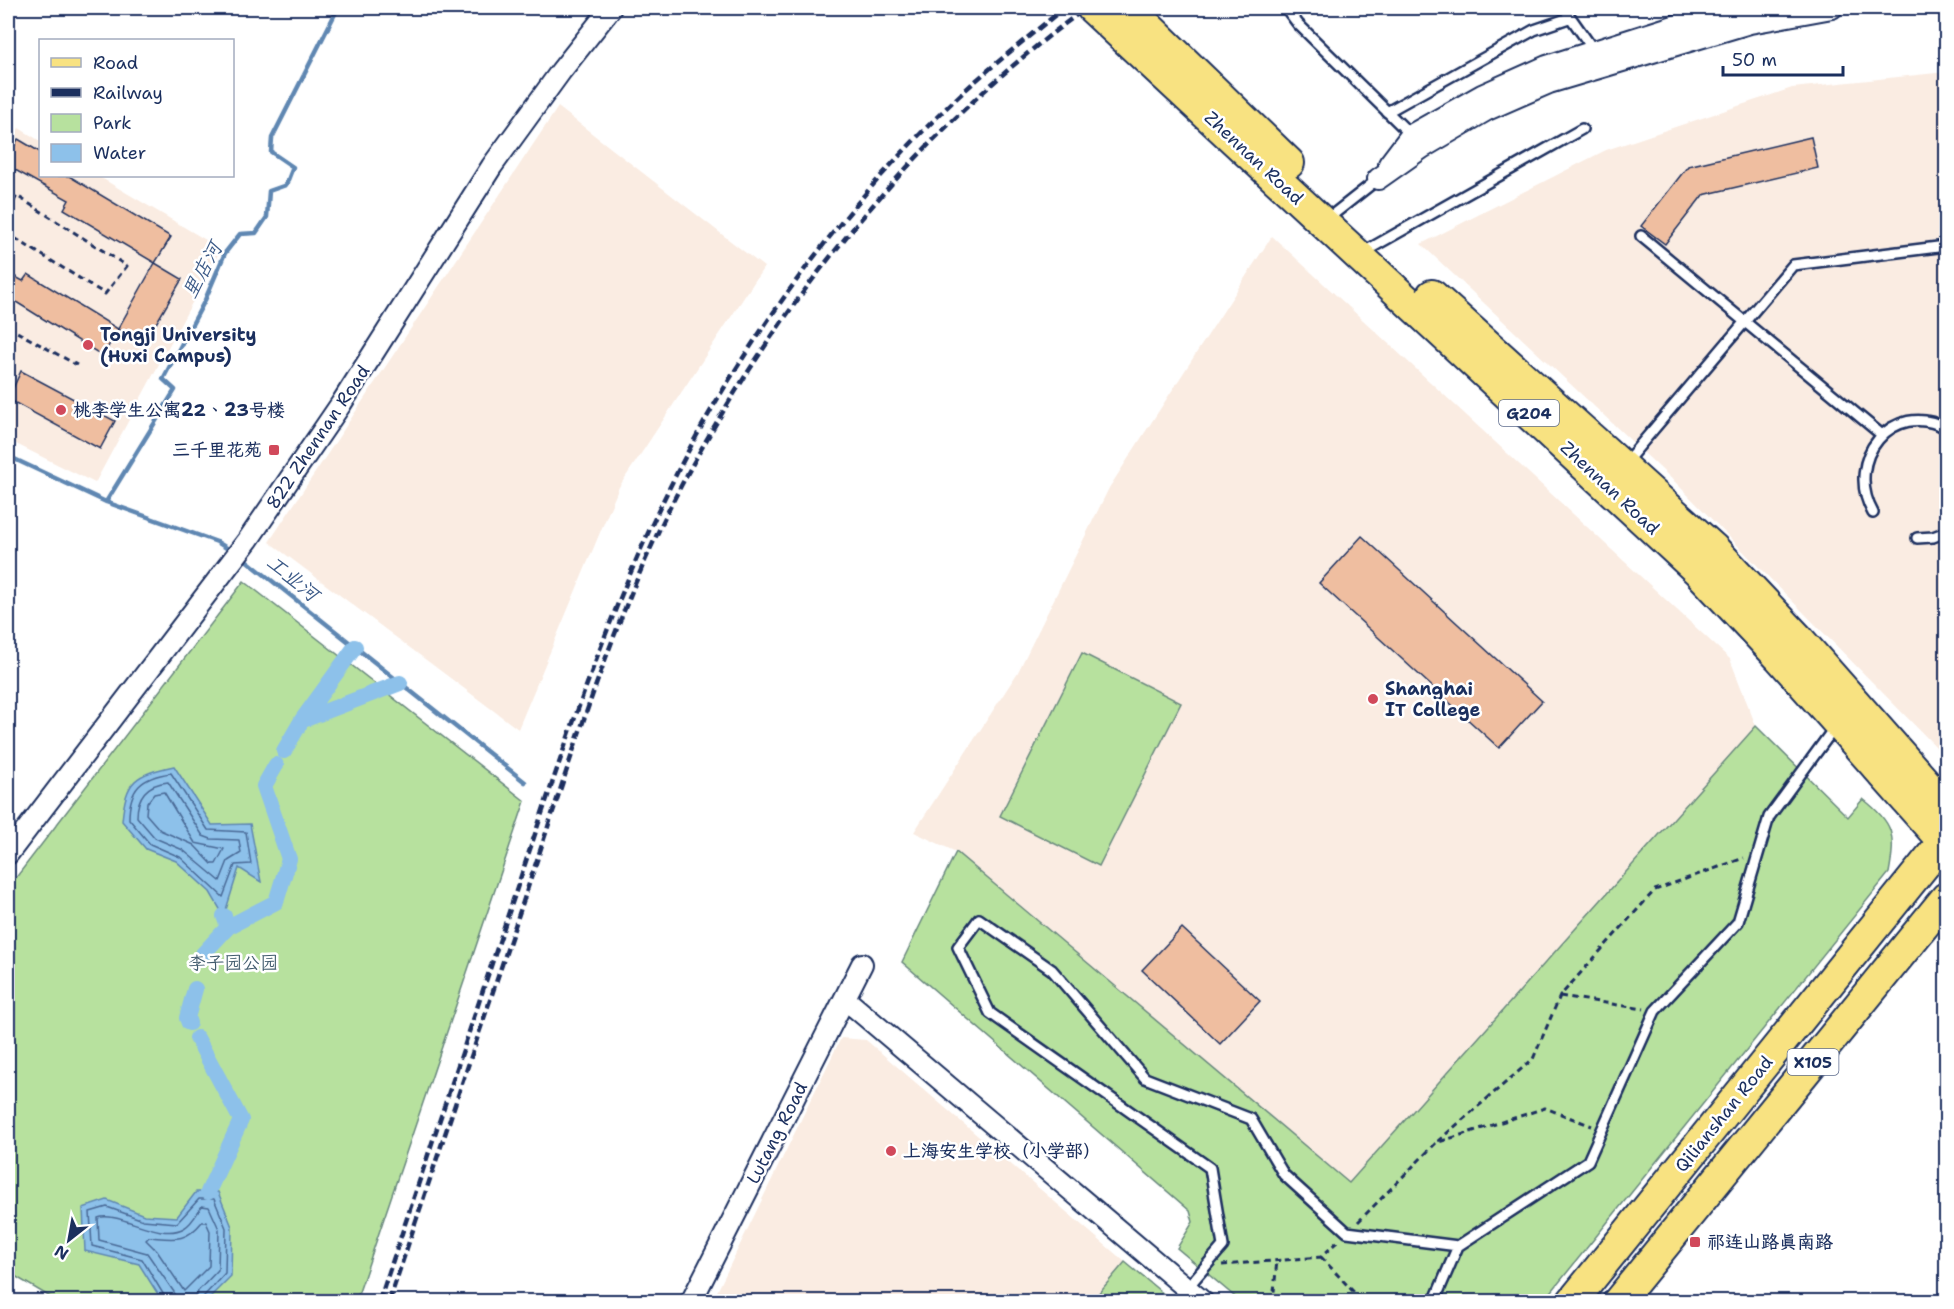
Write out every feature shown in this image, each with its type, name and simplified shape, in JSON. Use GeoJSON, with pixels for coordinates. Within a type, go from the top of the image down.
{"type":"FeatureCollection","features":[{"type":"Feature","properties":{"kind":"main road","name":"Zhennan Road"},"geometry":{"type":"LineString","coordinates":[[1092,8],[1368,249],[1624,465],[1714,549],[1798,638],[1947,806]]}},
{"type":"Feature","properties":{"kind":"main road","name":"Zhennan Road"},"geometry":{"type":"LineString","coordinates":[[1129,8],[1330,216]]}},
{"type":"Feature","properties":{"kind":"main road","name":"Zhennan Road"},"geometry":{"type":"LineString","coordinates":[[1368,249],[1698,571],[1945,841]]}},
{"type":"Feature","properties":{"kind":"main road","name":"Qilianshan Road"},"geometry":{"type":"LineString","coordinates":[[1572,1302],[1945,841]]}},
{"type":"Feature","properties":{"kind":"main road","name":"Qilianshan Road"},"geometry":{"type":"LineString","coordinates":[[1618,1302],[1947,898]]}},
{"type":"Feature","properties":{"kind":"street","name":"822 Zhennan Road"},"geometry":{"type":"LineString","coordinates":[[8,854],[231,565],[341,404],[492,166],[561,71],[611,8]]}},
{"type":"Feature","properties":{"kind":"street"},"geometry":{"type":"LineString","coordinates":[[1598,59],[1744,8]]}},
{"type":"Feature","properties":{"kind":"street"},"geometry":{"type":"LineString","coordinates":[[1378,179],[1417,142],[1482,95],[1547,66],[1598,59],[1750,23],[1832,8]]}},
{"type":"Feature","properties":{"kind":"street","name":"Lutang Road"},"geometry":{"type":"LineString","coordinates":[[691,1302],[862,964]]}},
{"type":"Feature","properties":{"kind":"street"},"geometry":{"type":"LineString","coordinates":[[845,999],[1203,1302]]}},
{"type":"Feature","properties":{"kind":"lane"},"geometry":{"type":"LineString","coordinates":[[1289,8],[1288,12],[1298,24],[1417,142]]}},
{"type":"Feature","properties":{"kind":"lane"},"geometry":{"type":"LineString","coordinates":[[1564,8],[1598,59]]}},
{"type":"Feature","properties":{"kind":"lane"},"geometry":{"type":"LineString","coordinates":[[1387,112],[1534,30],[1569,18]]}},
{"type":"Feature","properties":{"kind":"lane"},"geometry":{"type":"LineString","coordinates":[[1368,249],[1582,129]]}},
{"type":"Feature","properties":{"kind":"lane"},"geometry":{"type":"LineString","coordinates":[[1330,216],[1378,179]]}},
{"type":"Feature","properties":{"kind":"lane"},"geometry":{"type":"LineString","coordinates":[[1641,236],[1882,435]]}},
{"type":"Feature","properties":{"kind":"lane"},"geometry":{"type":"LineString","coordinates":[[1624,465],[1793,265],[1947,246]]}},
{"type":"Feature","properties":{"kind":"lane"},"geometry":{"type":"LineString","coordinates":[[1873,513],[1864,494],[1862,472],[1872,446],[1882,435],[1911,422],[1928,422],[1947,428]]}},
{"type":"Feature","properties":{"kind":"lane"},"geometry":{"type":"LineString","coordinates":[[1917,538],[1933,537],[1947,531]]}},
{"type":"Feature","properties":{"kind":"lane"},"geometry":{"type":"LineString","coordinates":[[1434,1302],[1458,1246],[1588,1161],[1600,1129],[1655,1011],[1738,922],[1769,817],[1838,723]]}},
{"type":"Feature","properties":{"kind":"lane"},"geometry":{"type":"LineString","coordinates":[[1187,1288],[1223,1246],[1210,1168],[990,1013],[958,947],[980,919],[1052,970],[1144,1078],[1251,1119],[1284,1175],[1347,1232],[1458,1246]]}},
{"type":"Feature","properties":{"kind":"path"},"geometry":{"type":"LineString","coordinates":[[8,211],[17,195],[127,266],[105,294],[8,234]]}},
{"type":"Feature","properties":{"kind":"path"},"geometry":{"type":"LineString","coordinates":[[8,327],[77,365]]}},
{"type":"Feature","properties":{"kind":"path"},"geometry":{"type":"LineString","coordinates":[[1206,1266],[1321,1257],[1436,1143],[1533,1059],[1560,996],[1654,890],[1758,854]]}},
{"type":"Feature","properties":{"kind":"path"},"geometry":{"type":"LineString","coordinates":[[1560,996],[1655,1011]]}},
{"type":"Feature","properties":{"kind":"path"},"geometry":{"type":"LineString","coordinates":[[1436,1143],[1545,1108],[1600,1129]]}},
{"type":"Feature","properties":{"kind":"path"},"geometry":{"type":"LineString","coordinates":[[1321,1257],[1363,1302]]}},
{"type":"Feature","properties":{"kind":"path"},"geometry":{"type":"LineString","coordinates":[[1273,1302],[1277,1260]]}},
{"type":"Feature","properties":{"kind":"path"},"geometry":{"type":"LineString","coordinates":[[1288,1302],[1314,1297],[1325,1302]]}},
{"type":"Feature","properties":{"kind":"shaded area"},"geometry":{"type":"Polygon","coordinates":[[[1946,72],[1946,757],[1675,482],[1421,244],[1606,150],[1792,88],[1946,72]]]}},
{"type":"Feature","properties":{"kind":"shaded area"},"geometry":{"type":"Polygon","coordinates":[[[558,107],[764,267],[619,487],[518,729],[269,542],[558,107]]]}},
{"type":"Feature","properties":{"kind":"shaded area","name":"Tongji University (Huxi Campus)"},"geometry":{"type":"Polygon","coordinates":[[[19,128],[39,140],[39,177],[100,177],[221,249],[95,483],[8,440],[8,146],[19,128]]]}},
{"type":"Feature","properties":{"kind":"shaded area","name":"Shanghai IT College"},"geometry":{"type":"Polygon","coordinates":[[[1272,236],[1730,659],[1756,726],[1349,1183],[956,852],[914,832],[1018,672],[1109,488],[1272,236]]]}},
{"type":"Feature","properties":{"kind":"shaded area","name":"上海安生学校（小学部）"},"geometry":{"type":"Polygon","coordinates":[[[841,1038],[866,1040],[1125,1262],[1092,1301],[712,1302],[841,1038]]]}},
{"type":"Feature","properties":{"kind":"green space","name":"李子园公园"},"geometry":{"type":"Polygon","coordinates":[[[244,581],[525,801],[356,1301],[57,1301],[8,1272],[8,888],[244,581]]]}},
{"type":"Feature","properties":{"kind":"green space"},"geometry":{"type":"Polygon","coordinates":[[[1082,653],[1181,703],[1099,866],[1000,816],[1082,653]]]}},
{"type":"Feature","properties":{"kind":"green space"},"geometry":{"type":"Polygon","coordinates":[[[1756,726],[1848,817],[1863,799],[1881,815],[1887,823],[1892,839],[1889,873],[1544,1301],[1240,1301],[1177,1248],[1193,1222],[1190,1211],[902,962],[956,852],[1349,1183],[1756,726]]]}},
{"type":"Feature","properties":{"kind":"green space"},"geometry":{"type":"Polygon","coordinates":[[[1125,1262],[1172,1301],[1092,1301],[1125,1262]]]}},
{"type":"Feature","properties":{"kind":"water"},"geometry":{"type":"Polygon","coordinates":[[[174,766],[212,825],[250,824],[261,882],[239,868],[224,916],[210,892],[176,861],[146,849],[122,821],[126,796],[135,781],[150,772],[174,766]]]}},
{"type":"Feature","properties":{"kind":"water"},"geometry":{"type":"Polygon","coordinates":[[[196,1192],[218,1192],[232,1227],[231,1276],[206,1301],[161,1299],[139,1264],[85,1251],[83,1208],[107,1200],[144,1215],[177,1217],[196,1192]]]}},
{"type":"Feature","properties":{"kind":"building"},"geometry":{"type":"Polygon","coordinates":[[[1811,137],[1818,168],[1703,195],[1665,244],[1641,226],[1688,166],[1811,137]]]}},
{"type":"Feature","properties":{"kind":"building"},"geometry":{"type":"Polygon","coordinates":[[[18,139],[39,151],[39,177],[71,177],[171,237],[155,263],[64,209],[69,200],[8,166],[8,159],[18,139]]]}},
{"type":"Feature","properties":{"kind":"building"},"geometry":{"type":"Polygon","coordinates":[[[155,263],[182,279],[144,344],[118,329],[155,263]]]}},
{"type":"Feature","properties":{"kind":"building"},"geometry":{"type":"Polygon","coordinates":[[[8,273],[23,281],[28,274],[118,329],[103,356],[8,297],[8,273]]]}},
{"type":"Feature","properties":{"kind":"building","name":"桃李学生公寓22、23号楼"},"geometry":{"type":"Polygon","coordinates":[[[21,371],[115,421],[100,449],[8,399],[21,371]]]}},
{"type":"Feature","properties":{"kind":"building"},"geometry":{"type":"Polygon","coordinates":[[[1362,536],[1542,701],[1499,748],[1319,583],[1362,536]]]}},
{"type":"Feature","properties":{"kind":"building"},"geometry":{"type":"Polygon","coordinates":[[[1182,928],[1260,1001],[1220,1044],[1142,970],[1182,928]]]}},
{"type":"Feature","properties":{"kind":"waterway","name":"里店河"},"geometry":{"type":"LineString","coordinates":[[106,502],[175,390],[163,379],[205,300],[225,253],[240,234],[256,233],[267,217],[269,191],[286,185],[293,167],[271,152],[272,138],[338,8]]}},
{"type":"Feature","properties":{"kind":"waterway","name":"工业河"},"geometry":{"type":"LineString","coordinates":[[8,456],[106,502],[217,542],[233,552]]}},
{"type":"Feature","properties":{"kind":"waterway","name":"工业河"},"geometry":{"type":"LineString","coordinates":[[241,556],[525,782]]}},
{"type":"Feature","properties":{"kind":"waterway"},"geometry":{"type":"LineString","coordinates":[[284,751],[302,720],[355,647]]}},
{"type":"Feature","properties":{"kind":"waterway"},"geometry":{"type":"LineString","coordinates":[[303,720],[400,683]]}},
{"type":"Feature","properties":{"kind":"waterway"},"geometry":{"type":"LineString","coordinates":[[224,916],[228,927],[276,902],[289,859],[264,786],[276,765]]}},
{"type":"Feature","properties":{"kind":"waterway"},"geometry":{"type":"LineString","coordinates":[[202,955],[228,927]]}},
{"type":"Feature","properties":{"kind":"waterway"},"geometry":{"type":"LineString","coordinates":[[189,1023],[187,1018],[195,989]]}},
{"type":"Feature","properties":{"kind":"waterway"},"geometry":{"type":"LineString","coordinates":[[197,1038],[241,1120],[208,1192]]}},
{"type":"Feature","properties":{"kind":"railway"},"geometry":{"type":"LineString","coordinates":[[379,1302],[589,677],[637,557],[694,441],[726,385],[779,304],[870,188],[937,117],[972,84],[1064,8]]}},
{"type":"Feature","properties":{"kind":"railway"},"geometry":{"type":"LineString","coordinates":[[389,1302],[608,652],[648,554],[695,460],[733,395],[774,332],[866,213],[917,157],[971,104],[1027,54],[1086,8]]}},
{"type":"Feature","properties":{"kind":"place","name":"Tongji University (Huxi Campus)"},"geometry":{"type":"Point","coordinates":[88,345]}},
{"type":"Feature","properties":{"kind":"place","name":"桃李学生公寓22、23号楼"},"geometry":{"type":"Point","coordinates":[61,410]}},
{"type":"Feature","properties":{"kind":"place","name":"三千里花苑"},"geometry":{"type":"Point","coordinates":[274,450]}},
{"type":"Feature","properties":{"kind":"place","name":"Shanghai IT College"},"geometry":{"type":"Point","coordinates":[1373,699]}},
{"type":"Feature","properties":{"kind":"place","name":"上海安生学校（小学部）"},"geometry":{"type":"Point","coordinates":[891,1151]}},
{"type":"Feature","properties":{"kind":"place","name":"祁连山路真南路"},"geometry":{"type":"Point","coordinates":[1695,1242]}}]}
